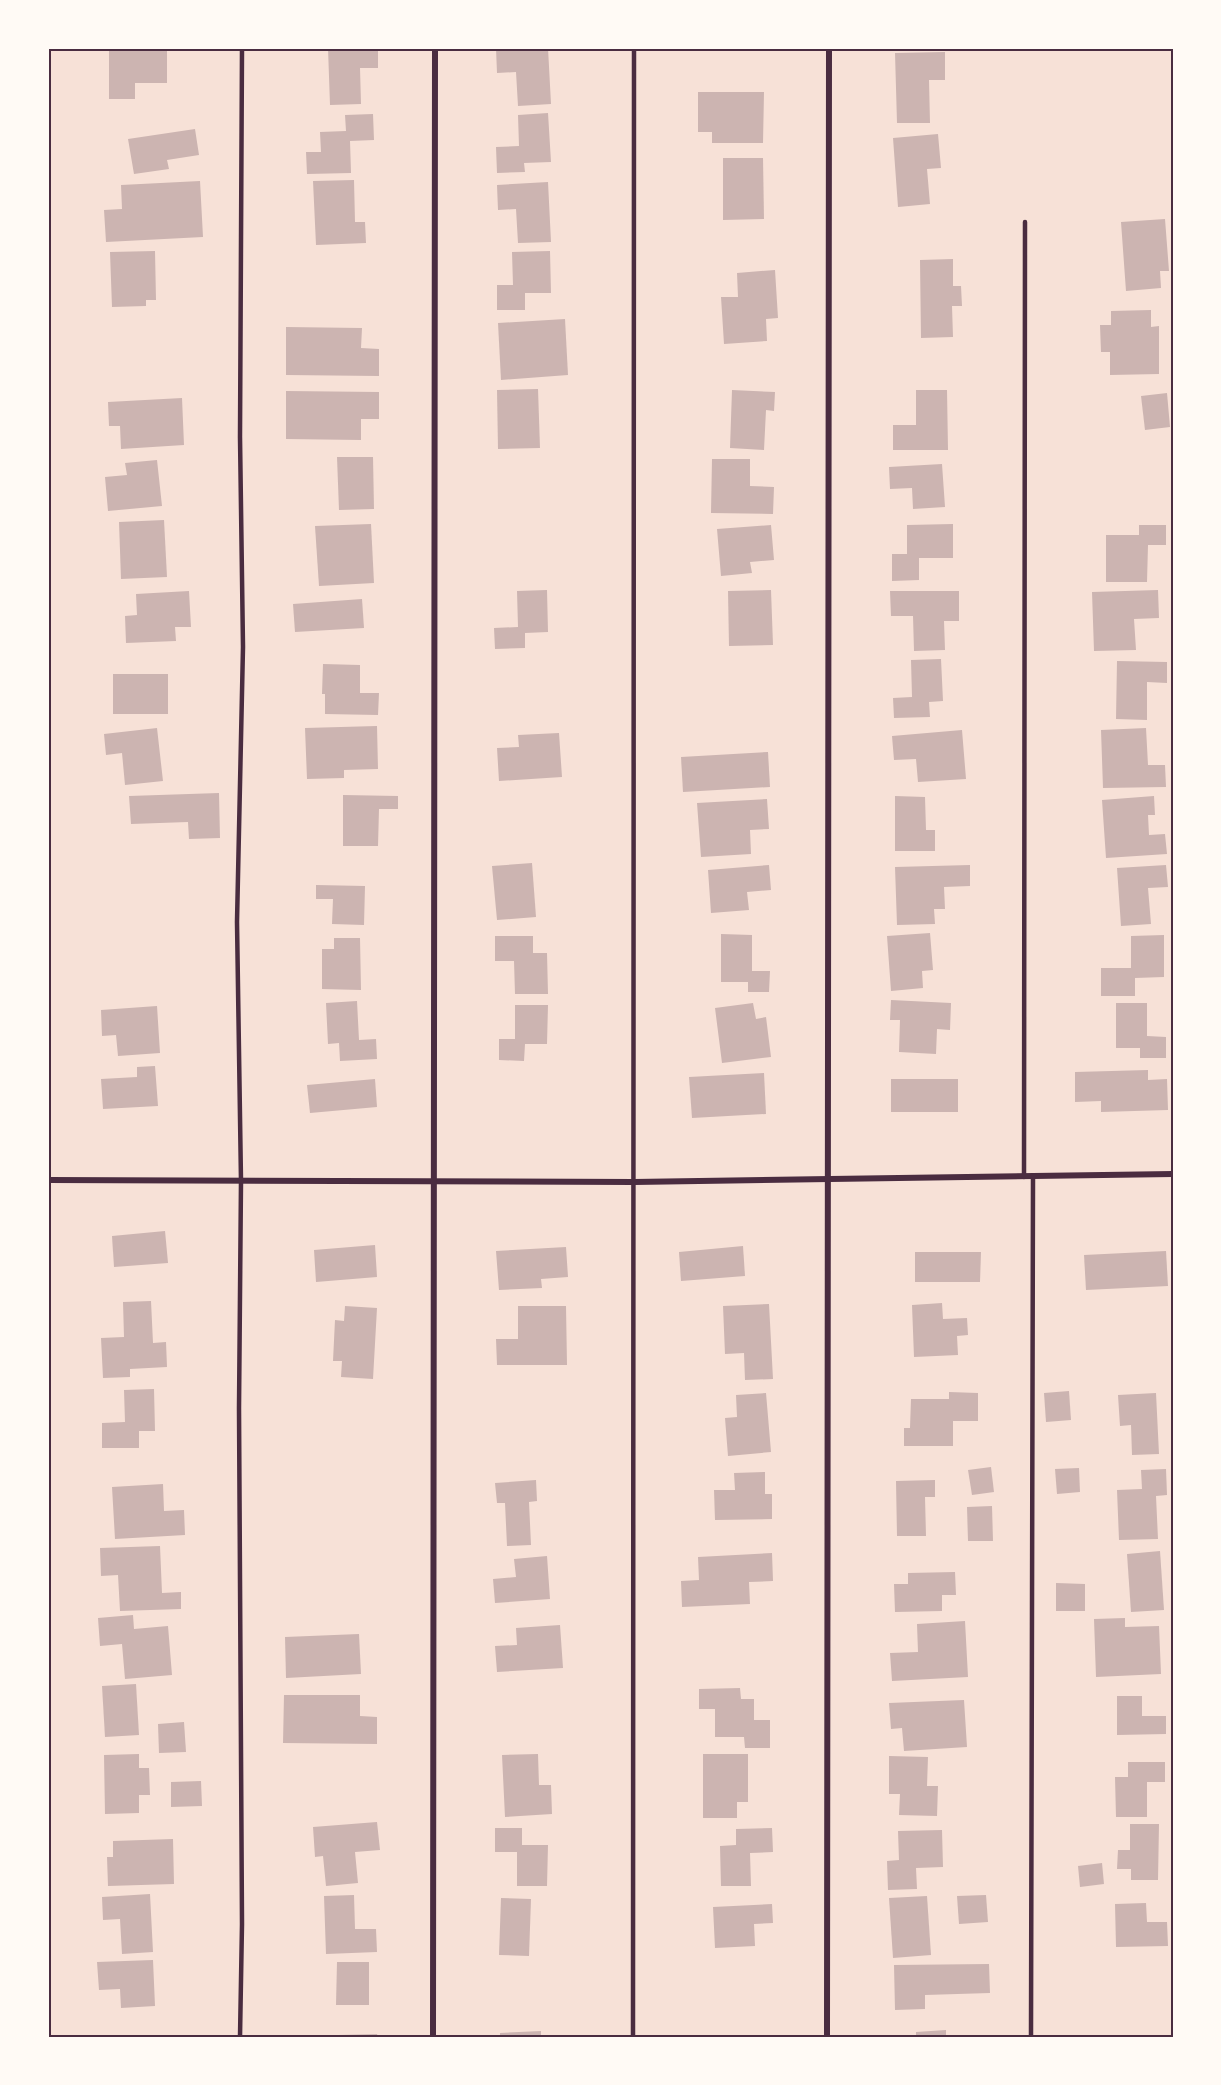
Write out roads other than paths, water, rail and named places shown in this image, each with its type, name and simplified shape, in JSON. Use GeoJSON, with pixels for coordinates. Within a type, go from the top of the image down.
{"type":"FeatureCollection","features":[{"type":"Feature","properties":{"kind":"street"},"geometry":{"type":"LineString","coordinates":[[433,2037],[435,48]]}},
{"type":"Feature","properties":{"kind":"street"},"geometry":{"type":"LineString","coordinates":[[827,2037],[830,48]]}},
{"type":"Feature","properties":{"kind":"street"},"geometry":{"type":"LineString","coordinates":[[48,1180],[634,1182],[1173,1174]]}},
{"type":"Feature","properties":{"kind":"lane"},"geometry":{"type":"LineString","coordinates":[[240,2037],[242,1924],[239,1408],[241,1181],[237,922],[243,647],[240,437],[242,48]]}},
{"type":"Feature","properties":{"kind":"lane"},"geometry":{"type":"LineString","coordinates":[[633,2037],[634,48]]}},
{"type":"Feature","properties":{"kind":"lane"},"geometry":{"type":"LineString","coordinates":[[1024,1177],[1025,222]]}},
{"type":"Feature","properties":{"kind":"lane"},"geometry":{"type":"LineString","coordinates":[[1031,2037],[1034,1177]]}}]}
